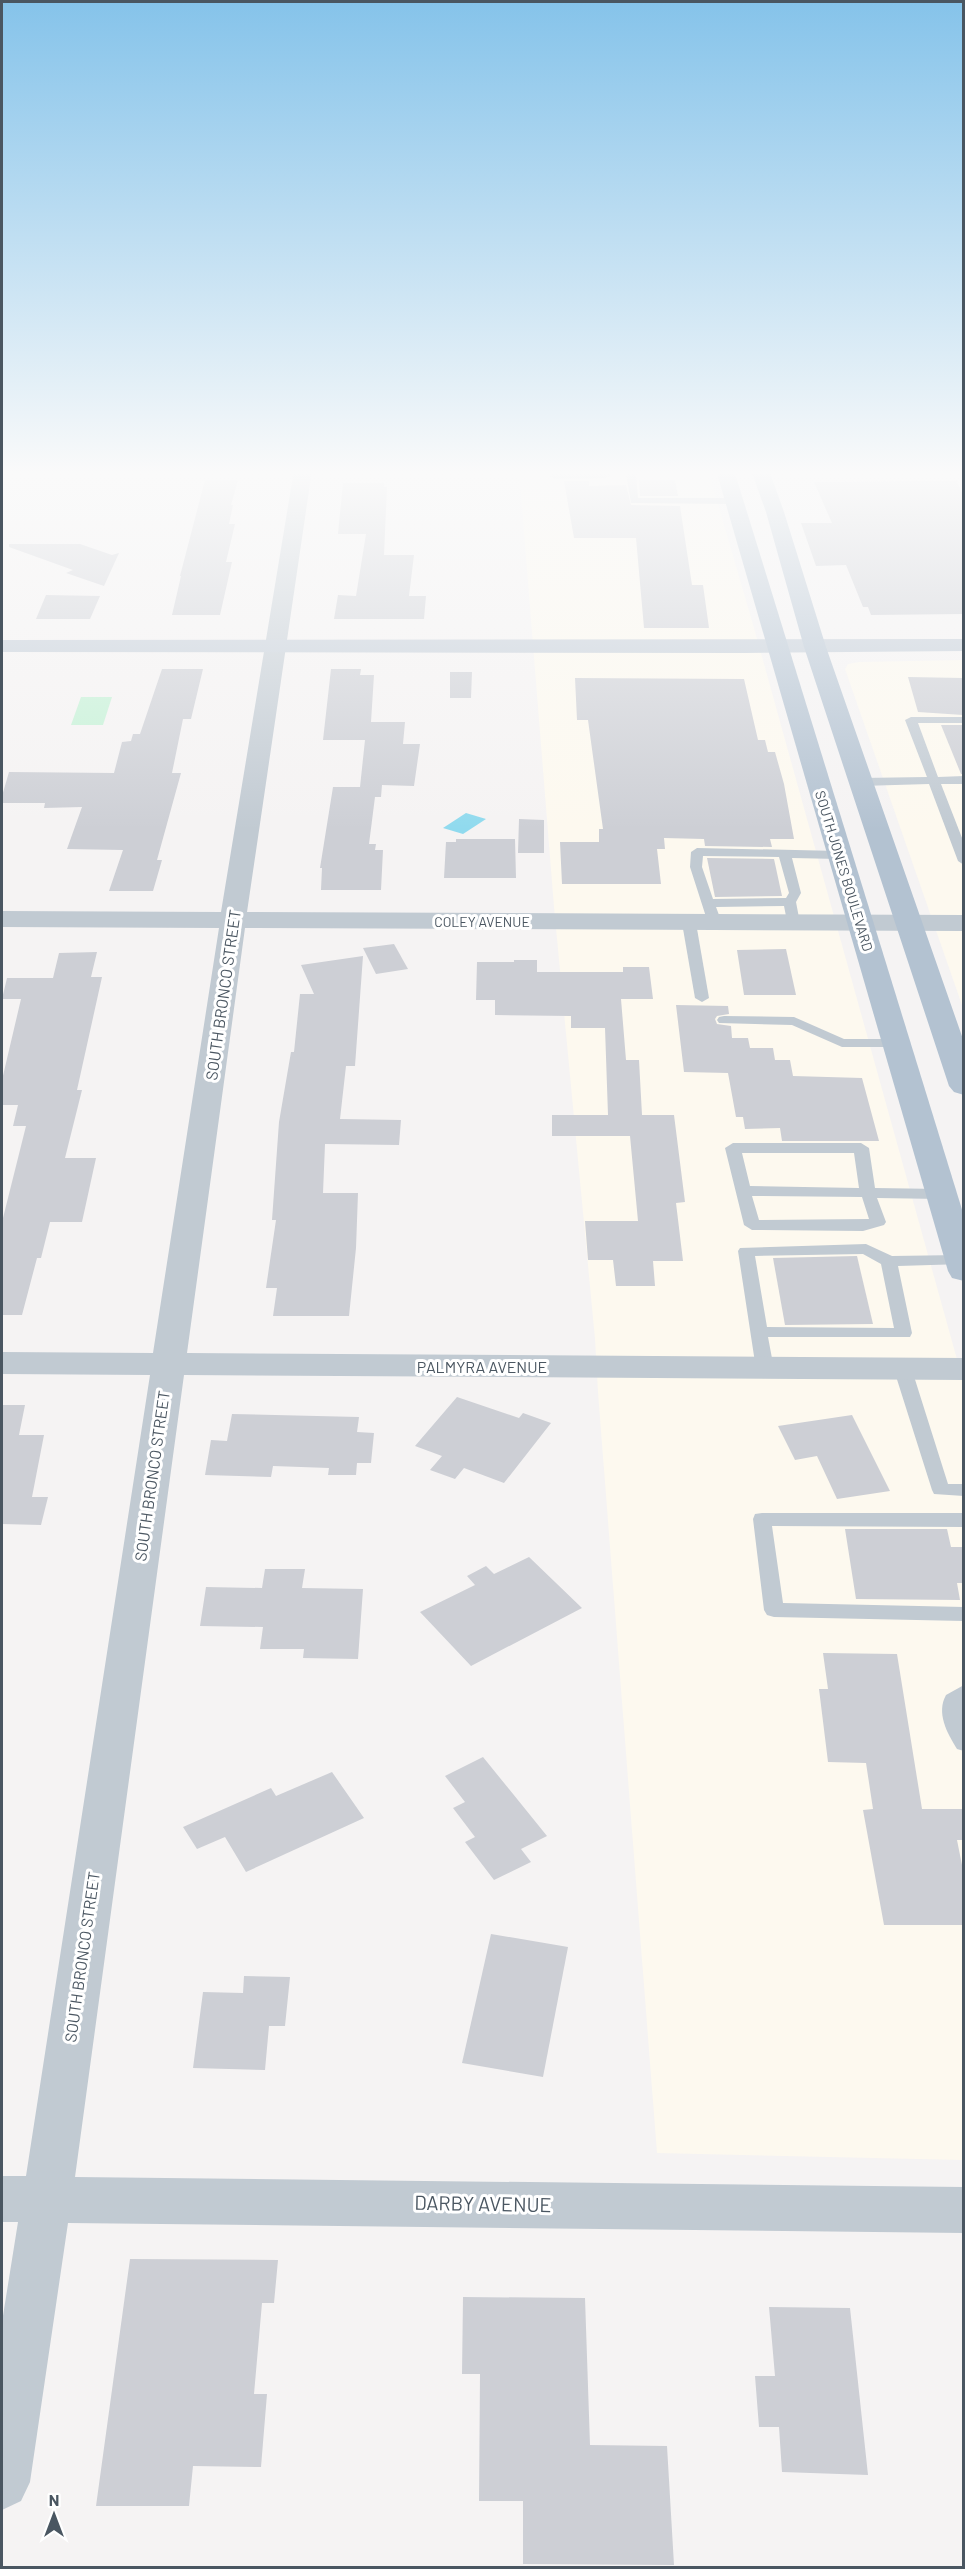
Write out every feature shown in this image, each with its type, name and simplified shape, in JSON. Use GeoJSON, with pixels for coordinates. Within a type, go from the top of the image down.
{"type":"FeatureCollection","features":[{"type":"Feature","properties":{"kind":"main road","name":"SOUTH JONES BOULEVARD"},"geometry":{"type":"LineString","coordinates":[[760,590],[962,1265]]}},
{"type":"Feature","properties":{"kind":"main road"},"geometry":{"type":"LineString","coordinates":[[798,590],[815,647],[963,1086]]}},
{"type":"Feature","properties":{"kind":"street","name":"SOUTH BRONCO STREET"},"geometry":{"type":"LineString","coordinates":[[2,2482],[24,2199],[168,1366],[233,921],[286,590]]}},
{"type":"Feature","properties":{"kind":"street"},"geometry":{"type":"LineString","coordinates":[[2,646],[815,647],[963,645]]}},
{"type":"Feature","properties":{"kind":"street","name":"COLEY AVENUE"},"geometry":{"type":"LineString","coordinates":[[2,919],[688,923],[712,913],[791,913],[860,924],[963,923]]}},
{"type":"Feature","properties":{"kind":"street","name":"PALMYRA AVENUE"},"geometry":{"type":"LineString","coordinates":[[2,1363],[168,1366],[963,1369]]}},
{"type":"Feature","properties":{"kind":"street","name":"DARBY AVENUE"},"geometry":{"type":"LineString","coordinates":[[24,2199],[963,2210]]}},
{"type":"Feature","properties":{"kind":"lane"},"geometry":{"type":"LineString","coordinates":[[963,720],[911,720],[963,861]]}},
{"type":"Feature","properties":{"kind":"lane"},"geometry":{"type":"LineString","coordinates":[[861,782],[963,780]]}},
{"type":"Feature","properties":{"kind":"lane"},"geometry":{"type":"LineString","coordinates":[[712,913],[696,867],[697,852],[839,855]]}},
{"type":"Feature","properties":{"kind":"lane"},"geometry":{"type":"LineString","coordinates":[[784,853],[795,893],[791,913]]}},
{"type":"Feature","properties":{"kind":"lane"},"geometry":{"type":"LineString","coordinates":[[688,923],[702,998]]}},
{"type":"Feature","properties":{"kind":"lane"},"geometry":{"type":"LineString","coordinates":[[723,1020],[794,1021],[842,1043],[896,1043]]}},
{"type":"Feature","properties":{"kind":"lane"},"geometry":{"type":"LineString","coordinates":[[733,1148],[861,1148],[868,1193],[878,1222],[863,1226],[752,1225],[733,1148]]}},
{"type":"Feature","properties":{"kind":"lane"},"geometry":{"type":"LineString","coordinates":[[743,1191],[941,1194]]}},
{"type":"Feature","properties":{"kind":"lane"},"geometry":{"type":"LineString","coordinates":[[765,1369],[746,1251],[866,1249],[889,1261],[962,1265]]}},
{"type":"Feature","properties":{"kind":"lane"},"geometry":{"type":"LineString","coordinates":[[759,1332],[904,1334],[889,1261]]}},
{"type":"Feature","properties":{"kind":"lane"},"geometry":{"type":"LineString","coordinates":[[903,1370],[941,1490],[963,1490]]}},
{"type":"Feature","properties":{"kind":"lane"},"geometry":{"type":"LineString","coordinates":[[963,1520],[762,1519],[774,1610],[963,1614]]}},
{"type":"Feature","properties":{"kind":"lane"},"geometry":{"type":"LineString","coordinates":[[963,1693],[953,1700],[951,1710],[953,1727],[963,1743]]}},
{"type":"Feature","properties":{"kind":"shaded area"},"geometry":{"type":"Polygon","coordinates":[[[529,590],[743,590],[963,1381],[963,2160],[657,2153],[595,1339],[554,907],[529,590]]]}},
{"type":"Feature","properties":{"kind":"shaded area"},"geometry":{"type":"Polygon","coordinates":[[[963,660],[963,1008],[845,669],[848,664],[859,662],[963,660]]]}},
{"type":"Feature","properties":{"kind":"green space"},"geometry":{"type":"Polygon","coordinates":[[[81,697],[112,697],[103,725],[71,725],[81,697]]]}},
{"type":"Feature","properties":{"kind":"water"},"geometry":{"type":"Polygon","coordinates":[[[466,813],[486,819],[463,834],[443,828],[466,813]]]}},
{"type":"Feature","properties":{"kind":"building"},"geometry":{"type":"Polygon","coordinates":[[[178,590],[226,590],[220,615],[172,615],[178,590]]]}},
{"type":"Feature","properties":{"kind":"building"},"geometry":{"type":"Polygon","coordinates":[[[357,590],[410,590],[409,596],[426,596],[424,619],[334,619],[338,595],[356,596],[357,590]]]}},
{"type":"Feature","properties":{"kind":"building"},"geometry":{"type":"Polygon","coordinates":[[[641,590],[704,590],[709,628],[644,628],[641,590]]]}},
{"type":"Feature","properties":{"kind":"building"},"geometry":{"type":"Polygon","coordinates":[[[856,590],[963,590],[963,614],[871,615],[868,607],[863,607],[856,590]]]}},
{"type":"Feature","properties":{"kind":"building"},"geometry":{"type":"Polygon","coordinates":[[[46,595],[100,596],[90,619],[36,619],[46,595]]]}},
{"type":"Feature","properties":{"kind":"building"},"geometry":{"type":"Polygon","coordinates":[[[162,669],[203,669],[191,719],[183,719],[172,773],[181,773],[157,860],[162,860],[153,891],[109,891],[123,850],[67,849],[82,807],[44,808],[45,803],[2,803],[2,796],[9,772],[114,773],[122,742],[131,741],[133,734],[140,734],[162,669]]]}},
{"type":"Feature","properties":{"kind":"building"},"geometry":{"type":"Polygon","coordinates":[[[331,669],[361,669],[360,675],[374,675],[371,722],[405,722],[403,744],[420,744],[414,786],[382,785],[381,797],[375,797],[369,844],[376,844],[375,850],[383,850],[381,890],[321,890],[322,868],[320,868],[333,787],[360,787],[365,740],[323,740],[331,669]]]}},
{"type":"Feature","properties":{"kind":"building"},"geometry":{"type":"Polygon","coordinates":[[[450,672],[472,672],[471,698],[450,698],[450,672]]]}},
{"type":"Feature","properties":{"kind":"building"},"geometry":{"type":"Polygon","coordinates":[[[908,677],[963,678],[963,715],[918,712],[908,677]]]}},
{"type":"Feature","properties":{"kind":"building"},"geometry":{"type":"Polygon","coordinates":[[[575,678],[744,679],[758,740],[765,740],[768,752],[775,752],[784,784],[794,839],[770,839],[772,847],[705,846],[704,839],[664,838],[665,849],[657,849],[661,884],[562,884],[560,842],[599,842],[599,829],[603,829],[588,720],[577,720],[575,678]]]}},
{"type":"Feature","properties":{"kind":"building"},"geometry":{"type":"Polygon","coordinates":[[[941,725],[963,725],[963,774],[961,774],[941,725]]]}},
{"type":"Feature","properties":{"kind":"building"},"geometry":{"type":"Polygon","coordinates":[[[519,819],[544,820],[544,853],[518,853],[519,819]]]}},
{"type":"Feature","properties":{"kind":"building"},"geometry":{"type":"Polygon","coordinates":[[[456,839],[515,839],[516,878],[444,878],[446,842],[456,842],[456,839]]]}},
{"type":"Feature","properties":{"kind":"building"},"geometry":{"type":"Polygon","coordinates":[[[707,858],[774,859],[782,896],[715,897],[707,858]]]}},
{"type":"Feature","properties":{"kind":"building"},"geometry":{"type":"Polygon","coordinates":[[[394,944],[408,969],[376,974],[363,948],[394,944]]]}},
{"type":"Feature","properties":{"kind":"building"},"geometry":{"type":"Polygon","coordinates":[[[786,949],[796,995],[744,995],[737,950],[786,949]]]}},
{"type":"Feature","properties":{"kind":"building"},"geometry":{"type":"Polygon","coordinates":[[[97,952],[91,977],[102,977],[77,1090],[82,1090],[65,1158],[96,1158],[82,1222],[50,1222],[41,1258],[37,1258],[22,1315],[2,1315],[2,1222],[26,1126],[13,1126],[18,1105],[2,1105],[2,1080],[21,999],[2,999],[7,978],[53,978],[59,953],[97,952]]]}},
{"type":"Feature","properties":{"kind":"building"},"geometry":{"type":"Polygon","coordinates":[[[363,956],[355,1066],[346,1066],[340,1119],[401,1120],[399,1145],[325,1144],[323,1193],[358,1193],[356,1248],[349,1316],[273,1316],[277,1288],[266,1288],[276,1220],[272,1220],[279,1122],[291,1052],[294,1052],[300,994],[314,994],[301,965],[363,956]]]}},
{"type":"Feature","properties":{"kind":"building"},"geometry":{"type":"Polygon","coordinates":[[[514,960],[537,960],[537,972],[623,972],[623,967],[649,967],[653,999],[621,999],[626,1060],[639,1060],[642,1115],[674,1115],[685,1202],[676,1203],[683,1261],[653,1261],[655,1286],[616,1286],[613,1260],[588,1260],[585,1221],[638,1221],[630,1136],[552,1136],[552,1115],[608,1115],[605,1028],[571,1028],[571,1016],[495,1015],[495,1000],[476,1000],[477,962],[514,962],[514,960]]]}},
{"type":"Feature","properties":{"kind":"building"},"geometry":{"type":"Polygon","coordinates":[[[676,1005],[728,1006],[729,1014],[717,1016],[715,1019],[717,1024],[731,1026],[732,1038],[748,1038],[750,1048],[773,1048],[775,1060],[790,1060],[793,1076],[862,1078],[879,1141],[782,1141],[780,1128],[745,1129],[743,1117],[736,1117],[728,1073],[684,1072],[676,1005]]]}},
{"type":"Feature","properties":{"kind":"building"},"geometry":{"type":"Polygon","coordinates":[[[857,1256],[873,1324],[785,1325],[773,1258],[857,1256]]]}},
{"type":"Feature","properties":{"kind":"building"},"geometry":{"type":"Polygon","coordinates":[[[457,1397],[519,1418],[523,1413],[551,1423],[504,1483],[464,1468],[455,1479],[430,1470],[442,1456],[415,1446],[457,1397]]]}},
{"type":"Feature","properties":{"kind":"building"},"geometry":{"type":"Polygon","coordinates":[[[2,1405],[25,1405],[19,1435],[44,1435],[32,1497],[48,1497],[41,1525],[2,1524],[2,1405]]]}},
{"type":"Feature","properties":{"kind":"building"},"geometry":{"type":"Polygon","coordinates":[[[232,1414],[359,1417],[357,1432],[374,1433],[371,1463],[357,1463],[356,1475],[328,1475],[329,1468],[273,1466],[271,1477],[205,1475],[211,1440],[227,1441],[232,1414]]]}},
{"type":"Feature","properties":{"kind":"building"},"geometry":{"type":"Polygon","coordinates":[[[852,1415],[890,1491],[837,1499],[817,1456],[795,1460],[778,1426],[852,1415]]]}},
{"type":"Feature","properties":{"kind":"building"},"geometry":{"type":"Polygon","coordinates":[[[845,1529],[947,1529],[951,1547],[963,1547],[963,1583],[957,1583],[960,1600],[856,1599],[845,1529]]]}},
{"type":"Feature","properties":{"kind":"building"},"geometry":{"type":"Polygon","coordinates":[[[529,1557],[582,1608],[471,1666],[420,1612],[475,1585],[467,1576],[486,1566],[494,1574],[529,1557]]]}},
{"type":"Feature","properties":{"kind":"building"},"geometry":{"type":"Polygon","coordinates":[[[265,1569],[305,1569],[302,1588],[363,1589],[358,1659],[303,1658],[304,1649],[260,1649],[263,1627],[200,1626],[206,1587],[262,1588],[265,1569]]]}},
{"type":"Feature","properties":{"kind":"building"},"geometry":{"type":"Polygon","coordinates":[[[823,1653],[897,1654],[922,1809],[963,1809],[963,1840],[957,1840],[963,1870],[963,1925],[884,1925],[863,1810],[873,1809],[866,1763],[828,1762],[819,1689],[828,1689],[823,1653]]]}},
{"type":"Feature","properties":{"kind":"building"},"geometry":{"type":"Polygon","coordinates":[[[483,1757],[547,1836],[521,1849],[531,1862],[494,1880],[465,1842],[475,1837],[453,1808],[465,1802],[445,1776],[483,1757]]]}},
{"type":"Feature","properties":{"kind":"building"},"geometry":{"type":"Polygon","coordinates":[[[332,1772],[364,1818],[246,1872],[225,1837],[197,1849],[183,1827],[271,1788],[276,1796],[332,1772]]]}},
{"type":"Feature","properties":{"kind":"building"},"geometry":{"type":"Polygon","coordinates":[[[491,1934],[568,1947],[543,2077],[462,2063],[491,1934]]]}},
{"type":"Feature","properties":{"kind":"building"},"geometry":{"type":"Polygon","coordinates":[[[244,1976],[290,1977],[285,2026],[269,2026],[265,2070],[193,2068],[203,1992],[243,1993],[244,1976]]]}},
{"type":"Feature","properties":{"kind":"building"},"geometry":{"type":"Polygon","coordinates":[[[130,2259],[278,2260],[274,2303],[262,2303],[254,2394],[267,2394],[261,2467],[193,2466],[189,2506],[96,2506],[130,2259]]]}},
{"type":"Feature","properties":{"kind":"building"},"geometry":{"type":"Polygon","coordinates":[[[463,2297],[585,2298],[590,2445],[667,2446],[674,2565],[523,2564],[523,2501],[479,2501],[480,2374],[462,2374],[463,2297]]]}},
{"type":"Feature","properties":{"kind":"building"},"geometry":{"type":"Polygon","coordinates":[[[769,2307],[850,2308],[868,2475],[782,2472],[779,2427],[759,2427],[755,2376],[775,2376],[769,2307]]]}}]}
